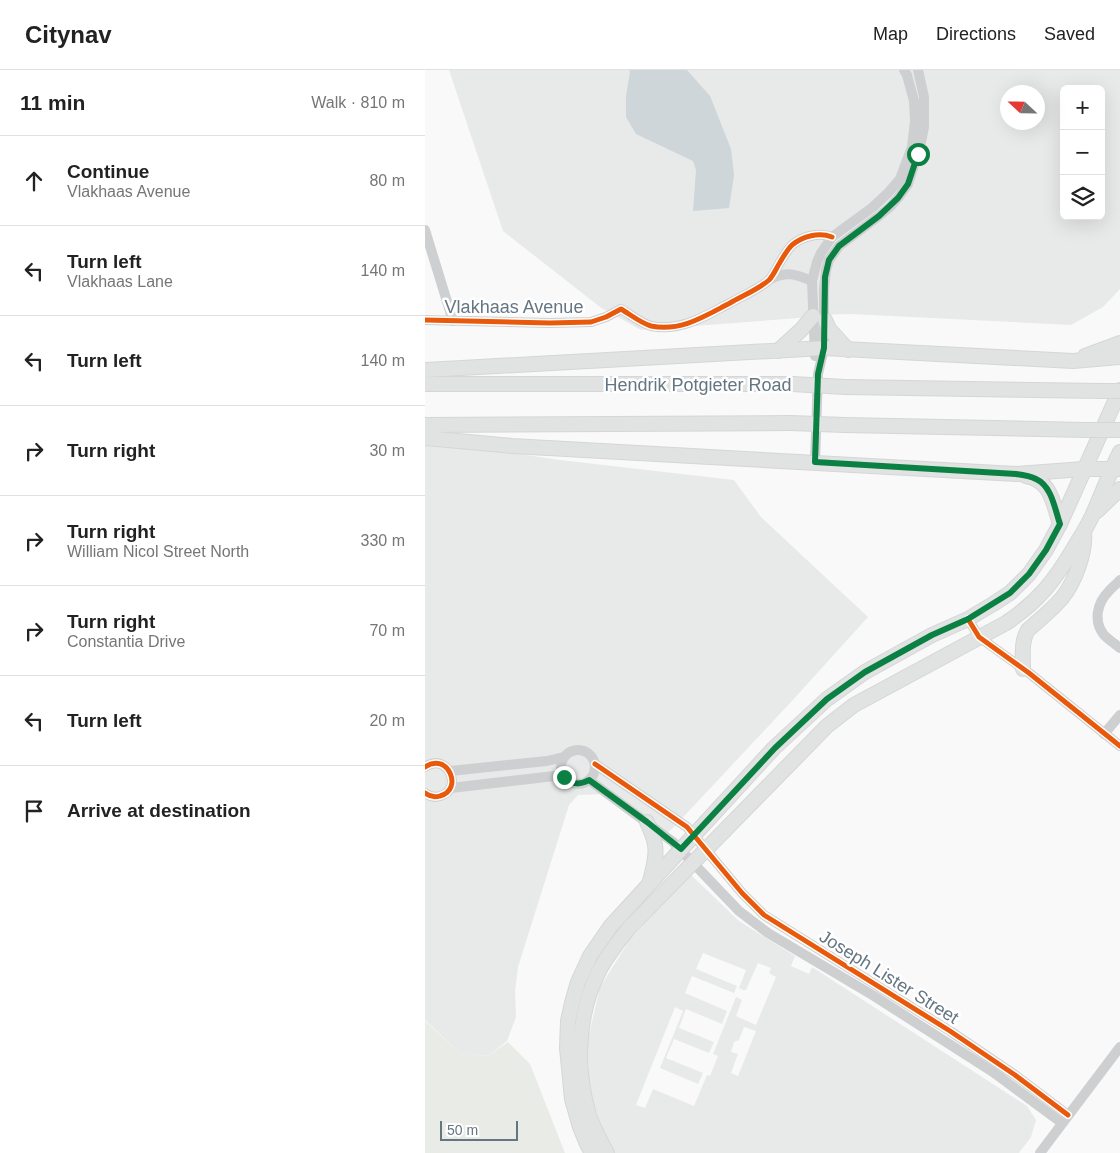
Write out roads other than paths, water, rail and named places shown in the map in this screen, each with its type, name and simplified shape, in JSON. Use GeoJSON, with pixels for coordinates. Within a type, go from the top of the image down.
{"type":"FeatureCollection","features":[{"type":"Feature","properties":{"kind":"main road"},"geometry":{"type":"LineString","coordinates":[[778,351],[801,330],[819,318],[848,350]]}},
{"type":"Feature","properties":{"kind":"main road"},"geometry":{"type":"LineString","coordinates":[[1073,361],[1102,348],[1120,343]]}},
{"type":"Feature","properties":{"kind":"main road"},"geometry":{"type":"LineString","coordinates":[[425,370],[819,349],[1073,361],[1120,357]]}},
{"type":"Feature","properties":{"kind":"main road","name":"Hendrik Potgieter Road"},"geometry":{"type":"LineString","coordinates":[[425,384],[792,384],[845,387],[1120,390]]}},
{"type":"Feature","properties":{"kind":"main road"},"geometry":{"type":"LineString","coordinates":[[592,1153],[580,1127],[572,1099],[567,1048],[568,1021],[578,982],[590,956],[610,927],[775,748],[827,699],[865,672],[932,635],[968,619],[1010,593],[1029,574],[1046,550],[1060,524],[1120,390]]}},
{"type":"Feature","properties":{"kind":"main road"},"geometry":{"type":"LineString","coordinates":[[425,424],[790,423],[1120,430]]}},
{"type":"Feature","properties":{"kind":"main road"},"geometry":{"type":"LineString","coordinates":[[425,438],[512,446],[1016,474],[1084,469],[1116,469]]}},
{"type":"Feature","properties":{"kind":"main road"},"geometry":{"type":"LineString","coordinates":[[607,1153],[589,1115],[581,1075],[580,1037],[591,990],[601,968],[617,944],[629,928],[827,726],[854,705],[979,637],[1022,612],[1036,600],[1049,587],[1084,531],[1116,469],[1120,452]]}},
{"type":"Feature","properties":{"kind":"main road"},"geometry":{"type":"LineString","coordinates":[[1016,474],[1038,479],[1045,485],[1060,524]]}},
{"type":"Feature","properties":{"kind":"main road"},"geometry":{"type":"LineString","coordinates":[[1092,516],[1120,489]]}},
{"type":"Feature","properties":{"kind":"main road"},"geometry":{"type":"LineString","coordinates":[[1023,669],[1023,642],[1025,634],[1058,603],[1067,590],[1084,551],[1084,531]]}},
{"type":"Feature","properties":{"kind":"main road"},"geometry":{"type":"LineString","coordinates":[[647,822],[656,846],[650,883]]}},
{"type":"Feature","properties":{"kind":"street"},"geometry":{"type":"LineString","coordinates":[[819,318],[814,305],[813,281],[821,253],[832,237],[873,207],[900,179],[911,147],[915,121],[914,101],[904,70]]}},
{"type":"Feature","properties":{"kind":"street"},"geometry":{"type":"LineString","coordinates":[[815,462],[819,318],[829,260],[839,246],[890,207],[908,184],[921,147],[924,127],[924,97],[918,70]]}},
{"type":"Feature","properties":{"kind":"street"},"geometry":{"type":"LineString","coordinates":[[425,230],[453,321]]}},
{"type":"Feature","properties":{"kind":"street","name":"Vlakhaas Avenue"},"geometry":{"type":"LineString","coordinates":[[425,320],[591,322],[621,309],[651,326],[684,325],[703,318],[770,279],[793,245],[806,237],[814,235],[832,237]]}},
{"type":"Feature","properties":{"kind":"street"},"geometry":{"type":"LineString","coordinates":[[832,237],[839,246]]}},
{"type":"Feature","properties":{"kind":"street"},"geometry":{"type":"LineString","coordinates":[[770,279],[786,274],[798,275],[813,281]]}},
{"type":"Feature","properties":{"kind":"street"},"geometry":{"type":"LineString","coordinates":[[1120,580],[1101,601],[1097,619],[1105,636],[1120,648]]}},
{"type":"Feature","properties":{"kind":"street"},"geometry":{"type":"LineString","coordinates":[[968,619],[979,637],[1023,669],[1120,746]]}},
{"type":"Feature","properties":{"kind":"street"},"geometry":{"type":"LineString","coordinates":[[1104,734],[1120,715]]}},
{"type":"Feature","properties":{"kind":"street"},"geometry":{"type":"LineString","coordinates":[[450,771],[547,762],[564,757],[574,750],[581,750],[591,756],[595,764],[593,776],[583,783],[577,784],[565,780],[561,769],[564,757]]}},
{"type":"Feature","properties":{"kind":"street"},"geometry":{"type":"LineString","coordinates":[[425,767],[435,763],[440,764],[446,766],[452,776],[451,788],[443,796],[433,797],[425,793]]}},
{"type":"Feature","properties":{"kind":"street","name":"Joseph Lister Street"},"geometry":{"type":"LineString","coordinates":[[595,764],[687,827],[742,893],[764,915],[950,1031],[1015,1075],[1065,1119]]}},
{"type":"Feature","properties":{"kind":"street"},"geometry":{"type":"LineString","coordinates":[[451,788],[563,775]]}},
{"type":"Feature","properties":{"kind":"street","name":"Joseph Lister Street"},"geometry":{"type":"LineString","coordinates":[[589,780],[681,849],[739,911],[1065,1119]]}},
{"type":"Feature","properties":{"kind":"street"},"geometry":{"type":"LineString","coordinates":[[1040,1153],[1120,1047]]}}]}
